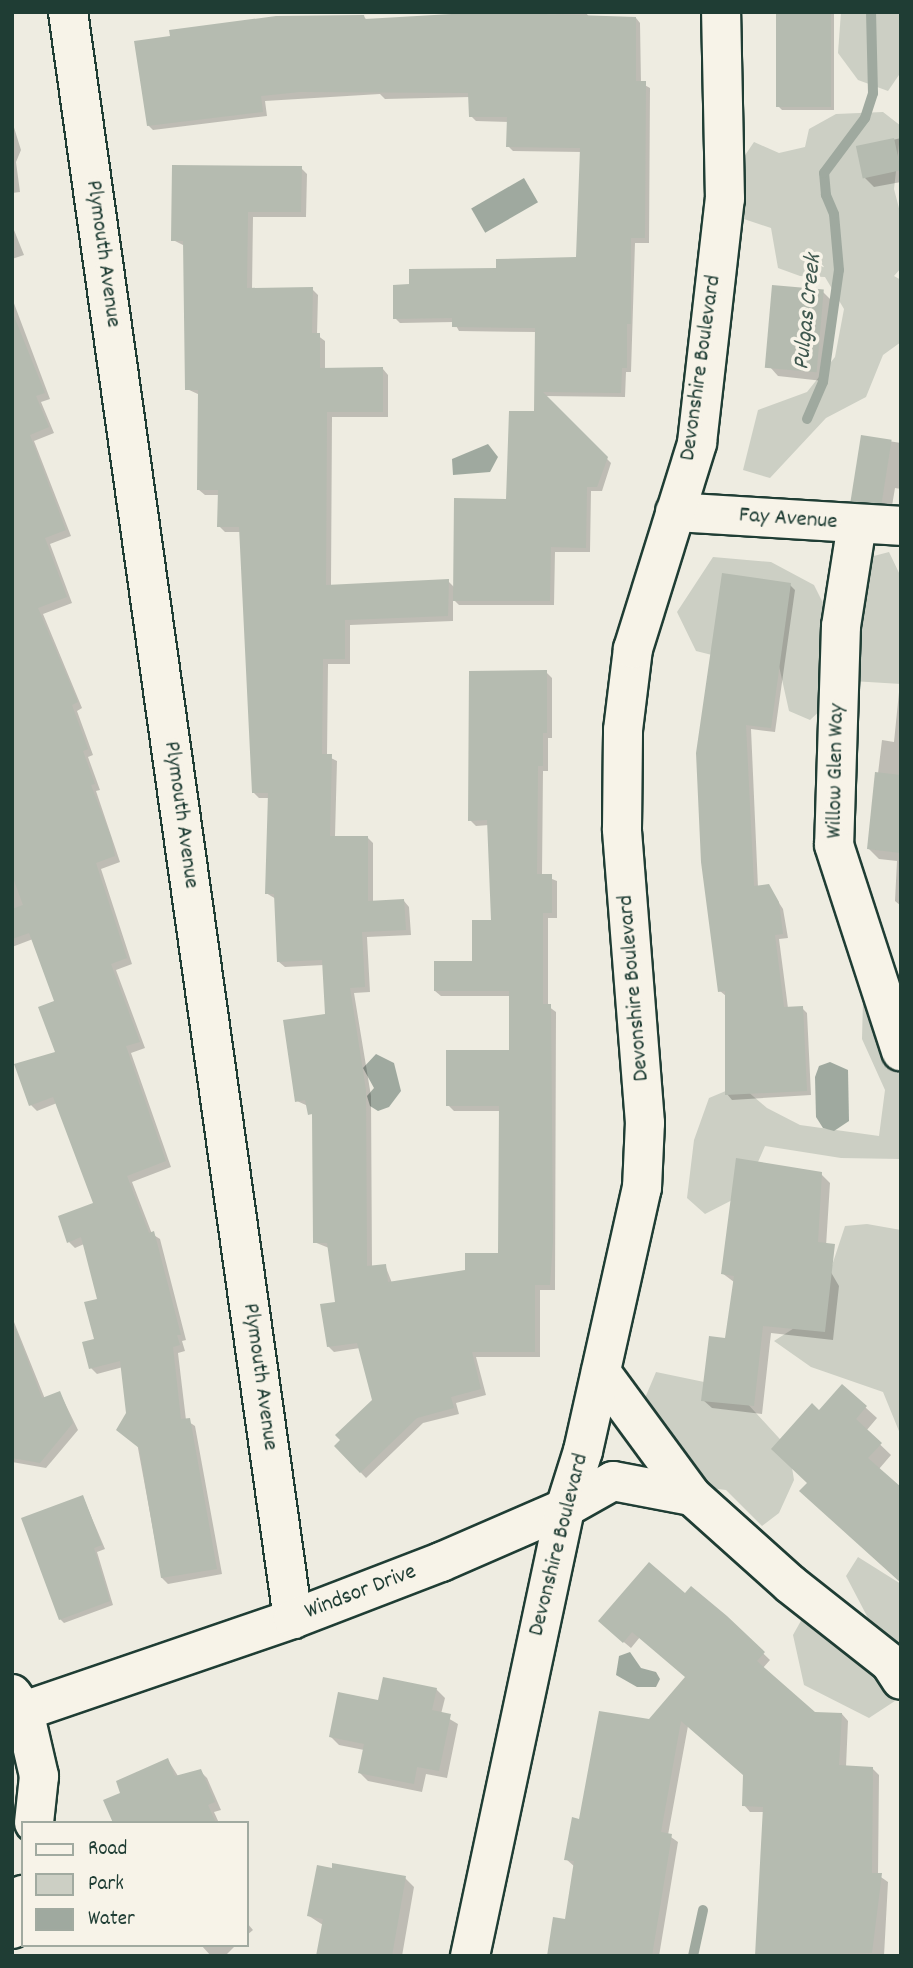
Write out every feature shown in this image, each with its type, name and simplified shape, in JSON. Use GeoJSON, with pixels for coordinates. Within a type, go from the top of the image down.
{"type":"FeatureCollection","features":[{"type":"Feature","properties":{"kind":"street","name":"Plymouth Avenue"},"geometry":{"type":"LineString","coordinates":[[68,12],[293,1619]]}},
{"type":"Feature","properties":{"kind":"street","name":"Devonshire Boulevard"},"geometry":{"type":"LineString","coordinates":[[470,1956],[565,1508],[601,1372],[642,1188],[645,1122],[622,828],[623,730],[633,649],[697,443],[725,199],[721,12]]}},
{"type":"Feature","properties":{"kind":"street","name":"Fay Avenue"},"geometry":{"type":"LineString","coordinates":[[675,512],[901,526]]}},
{"type":"Feature","properties":{"kind":"street","name":"Willow Glen Way"},"geometry":{"type":"LineString","coordinates":[[857,524],[841,626],[834,845],[901,1051]]}},
{"type":"Feature","properties":{"kind":"street"},"geometry":{"type":"LineString","coordinates":[[601,1372],[692,1496],[790,1584],[890,1663],[901,1680]]}},
{"type":"Feature","properties":{"kind":"street","name":"Windsor Drive"},"geometry":{"type":"LineString","coordinates":[[16,1703],[293,1619],[441,1562],[565,1508],[613,1481],[692,1496]]}},
{"type":"Feature","properties":{"kind":"street"},"geometry":{"type":"LineString","coordinates":[[16,1703],[39,1776],[34,1821]]}},
{"type":"Feature","properties":{"kind":"street"},"geometry":{"type":"LineString","coordinates":[[12,1929],[21,1901]]}},
{"type":"Feature","properties":{"kind":"green space"},"geometry":{"type":"Polygon","coordinates":[[[841,12],[901,12],[901,72],[888,91],[858,80],[838,53],[841,12]]]}},
{"type":"Feature","properties":{"kind":"green space"},"geometry":{"type":"Polygon","coordinates":[[[883,112],[901,126],[894,189],[901,216],[901,268],[894,276],[901,280],[901,342],[883,355],[866,397],[826,418],[770,478],[743,470],[758,410],[807,392],[835,357],[844,309],[825,277],[800,276],[778,268],[771,228],[738,217],[735,170],[754,142],[779,153],[805,147],[809,129],[836,114],[883,112]]]}},
{"type":"Feature","properties":{"kind":"green space"},"geometry":{"type":"Polygon","coordinates":[[[889,552],[901,577],[901,684],[852,681],[810,720],[789,711],[773,639],[740,662],[696,651],[677,612],[713,557],[771,562],[814,585],[828,613],[870,557],[889,552]]]}},
{"type":"Feature","properties":{"kind":"green space"},"geometry":{"type":"Polygon","coordinates":[[[863,999],[898,1000],[901,1159],[841,1158],[765,1146],[744,1194],[705,1214],[687,1198],[694,1140],[709,1098],[740,1085],[767,1108],[800,1125],[879,1136],[885,1090],[862,1039],[863,999]]]}},
{"type":"Feature","properties":{"kind":"green space"},"geometry":{"type":"Polygon","coordinates":[[[867,1224],[901,1230],[901,1436],[883,1392],[811,1367],[774,1341],[816,1314],[845,1226],[867,1224]]]}},
{"type":"Feature","properties":{"kind":"green space"},"geometry":{"type":"Polygon","coordinates":[[[656,1372],[733,1388],[789,1449],[794,1480],[779,1513],[762,1526],[726,1490],[702,1487],[645,1398],[656,1372]]]}},
{"type":"Feature","properties":{"kind":"green space"},"geometry":{"type":"Polygon","coordinates":[[[858,1557],[901,1584],[901,1697],[869,1718],[804,1685],[793,1635],[812,1601],[868,1618],[846,1576],[858,1557]]]}},
{"type":"Feature","properties":{"kind":"water"},"geometry":{"type":"Polygon","coordinates":[[[524,178],[538,202],[485,233],[471,208],[524,178]]]}},
{"type":"Feature","properties":{"kind":"water"},"geometry":{"type":"Polygon","coordinates":[[[488,444],[498,457],[490,472],[453,475],[452,459],[488,444]]]}},
{"type":"Feature","properties":{"kind":"water"},"geometry":{"type":"Polygon","coordinates":[[[376,1054],[394,1063],[401,1091],[389,1107],[378,1111],[370,1106],[367,1096],[374,1088],[363,1068],[376,1054]]]}},
{"type":"Feature","properties":{"kind":"water"},"geometry":{"type":"Polygon","coordinates":[[[830,1062],[848,1070],[849,1121],[834,1131],[823,1128],[816,1117],[815,1077],[819,1066],[830,1062]]]}},
{"type":"Feature","properties":{"kind":"water"},"geometry":{"type":"Polygon","coordinates":[[[630,1652],[641,1668],[656,1672],[660,1679],[656,1687],[637,1687],[616,1675],[619,1656],[630,1652]]]}},
{"type":"Feature","properties":{"kind":"building"},"geometry":{"type":"Polygon","coordinates":[[[486,12],[636,17],[636,81],[646,81],[645,238],[631,238],[631,324],[627,324],[627,368],[622,368],[621,393],[543,392],[608,457],[597,487],[587,487],[586,548],[551,547],[550,601],[453,601],[454,498],[506,499],[509,411],[534,411],[535,328],[452,327],[452,318],[393,319],[393,285],[409,284],[409,269],[496,268],[496,259],[576,257],[580,148],[506,147],[507,117],[469,117],[468,93],[300,92],[261,96],[263,112],[147,126],[134,41],[170,36],[169,30],[276,16],[364,15],[365,19],[486,12]]]}},
{"type":"Feature","properties":{"kind":"building"},"geometry":{"type":"Polygon","coordinates":[[[776,12],[831,12],[831,107],[776,107],[776,12]]]}},
{"type":"Feature","properties":{"kind":"building"},"geometry":{"type":"Polygon","coordinates":[[[894,138],[901,170],[863,178],[856,146],[894,138]]]}},
{"type":"Feature","properties":{"kind":"building"},"geometry":{"type":"Polygon","coordinates":[[[172,165],[302,166],[301,212],[248,212],[247,288],[313,287],[312,333],[320,333],[320,368],[383,367],[383,412],[327,412],[326,585],[449,579],[448,616],[345,620],[345,659],[323,659],[322,754],[332,754],[330,836],[368,836],[368,901],[404,899],[406,930],[362,932],[365,987],[350,988],[366,1090],[367,1266],[386,1264],[388,1282],[465,1270],[465,1253],[498,1253],[499,1106],[446,1106],[446,1050],[509,1050],[509,991],[434,991],[434,961],[472,961],[472,920],[491,920],[487,820],[468,821],[469,671],[547,670],[547,733],[543,733],[543,766],[538,766],[537,874],[552,874],[552,913],[543,913],[543,1004],[551,1004],[553,1241],[550,1285],[535,1285],[535,1352],[472,1352],[481,1389],[451,1397],[454,1408],[417,1418],[360,1473],[334,1446],[340,1440],[335,1435],[372,1400],[357,1343],[327,1347],[320,1304],[335,1302],[327,1243],[313,1243],[312,1114],[308,1115],[305,1100],[295,1102],[283,1020],[325,1014],[322,960],[277,962],[274,894],[265,894],[268,793],[252,793],[239,527],[217,527],[218,490],[197,490],[198,390],[185,390],[183,241],[171,241],[172,165]]]}},
{"type":"Feature","properties":{"kind":"building"},"geometry":{"type":"Polygon","coordinates":[[[772,285],[824,290],[817,372],[765,368],[772,285]]]}},
{"type":"Feature","properties":{"kind":"building"},"geometry":{"type":"Polygon","coordinates":[[[14,316],[45,393],[36,396],[49,427],[30,435],[66,530],[45,538],[67,597],[38,608],[78,702],[72,705],[88,749],[83,751],[95,784],[91,785],[111,837],[115,856],[96,863],[127,958],[111,964],[140,1042],[126,1046],[166,1161],[127,1176],[149,1233],[154,1231],[181,1335],[177,1335],[180,1345],[173,1347],[181,1419],[190,1418],[217,1569],[161,1578],[139,1448],[116,1430],[126,1413],[120,1361],[89,1369],[82,1342],[94,1339],[84,1302],[97,1299],[81,1237],[67,1243],[58,1216],[93,1203],[53,1097],[29,1106],[14,1064],[55,1052],[38,1007],[54,1001],[29,933],[12,939],[12,909],[23,905],[12,875],[14,316]]]}},
{"type":"Feature","properties":{"kind":"building"},"geometry":{"type":"Polygon","coordinates":[[[861,435],[892,440],[881,506],[851,501],[861,435]]]}},
{"type":"Feature","properties":{"kind":"building"},"geometry":{"type":"Polygon","coordinates":[[[722,573],[791,583],[771,728],[746,725],[754,886],[769,884],[779,902],[783,934],[775,935],[784,1007],[803,1006],[807,1091],[725,1095],[725,991],[718,992],[701,862],[696,753],[722,573]]]}},
{"type":"Feature","properties":{"kind":"building"},"geometry":{"type":"Polygon","coordinates":[[[875,772],[901,775],[901,853],[867,849],[875,772]]]}},
{"type":"Feature","properties":{"kind":"building"},"geometry":{"type":"Polygon","coordinates":[[[736,1158],[822,1172],[818,1242],[835,1244],[825,1332],[763,1326],[754,1406],[701,1401],[709,1336],[725,1338],[734,1276],[721,1274],[736,1158]]]}},
{"type":"Feature","properties":{"kind":"building"},"geometry":{"type":"Polygon","coordinates":[[[15,1327],[42,1398],[60,1391],[73,1423],[40,1463],[12,1458],[15,1327]]]}},
{"type":"Feature","properties":{"kind":"building"},"geometry":{"type":"Polygon","coordinates":[[[842,1384],[867,1406],[856,1419],[882,1443],[868,1458],[901,1487],[901,1583],[799,1491],[807,1483],[771,1449],[812,1403],[819,1410],[842,1384]]]}},
{"type":"Feature","properties":{"kind":"building"},"geometry":{"type":"Polygon","coordinates":[[[83,1495],[102,1545],[94,1548],[110,1601],[59,1620],[21,1518],[83,1495]]]}},
{"type":"Feature","properties":{"kind":"building"},"geometry":{"type":"Polygon","coordinates":[[[649,1562],[685,1593],[691,1586],[727,1616],[765,1652],[757,1661],[815,1712],[842,1713],[839,1765],[873,1767],[872,1873],[882,1873],[872,1953],[755,1956],[763,1807],[742,1806],[743,1775],[681,1721],[661,1832],[672,1834],[652,1956],[547,1956],[553,1917],[565,1919],[574,1861],[564,1860],[572,1817],[579,1819],[599,1711],[649,1719],[685,1677],[632,1632],[623,1643],[598,1621],[649,1562]]]}},
{"type":"Feature","properties":{"kind":"building"},"geometry":{"type":"Polygon","coordinates":[[[383,1677],[437,1688],[432,1710],[451,1714],[439,1771],[417,1767],[414,1784],[358,1773],[364,1744],[329,1737],[338,1692],[378,1700],[383,1677]]]}},
{"type":"Feature","properties":{"kind":"building"},"geometry":{"type":"Polygon","coordinates":[[[168,1758],[175,1776],[201,1769],[215,1802],[208,1805],[215,1821],[112,1821],[103,1800],[120,1793],[116,1781],[168,1758]]]}},
{"type":"Feature","properties":{"kind":"building"},"geometry":{"type":"Polygon","coordinates":[[[332,1863],[406,1876],[392,1956],[316,1956],[323,1919],[307,1916],[317,1865],[332,1868],[332,1863]]]}},
{"type":"Feature","properties":{"kind":"waterway","name":"Pulgas Creek"},"geometry":{"type":"LineString","coordinates":[[807,419],[823,382],[839,270],[834,214],[826,195],[824,173],[865,118],[873,93],[871,12]]}},
{"type":"Feature","properties":{"kind":"waterway","name":"Pulgas Creek"},"geometry":{"type":"LineString","coordinates":[[693,1956],[703,1910]]}}]}
